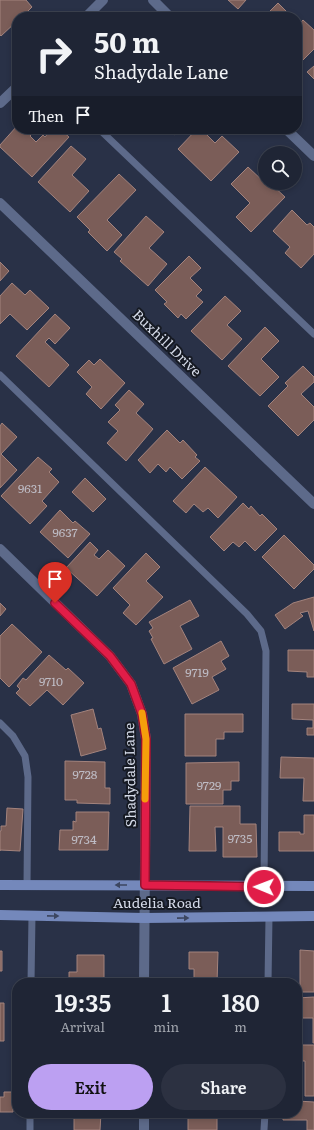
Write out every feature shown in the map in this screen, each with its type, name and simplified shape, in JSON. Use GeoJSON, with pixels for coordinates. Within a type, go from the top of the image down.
{"type":"FeatureCollection","features":[{"type":"Feature","properties":{"kind":"main road","name":"Audelia Road"},"geometry":{"type":"LineString","coordinates":[[0,885],[314,886]]}},
{"type":"Feature","properties":{"kind":"main road","name":"Audelia Road"},"geometry":{"type":"LineString","coordinates":[[0,915],[144,918],[314,916]]}},
{"type":"Feature","properties":{"kind":"street"},"geometry":{"type":"LineString","coordinates":[[91,12],[103,0]]}},
{"type":"Feature","properties":{"kind":"street"},"geometry":{"type":"LineString","coordinates":[[153,0],[165,12]]}},
{"type":"Feature","properties":{"kind":"street"},"geometry":{"type":"LineString","coordinates":[[0,103],[12,92]]}},
{"type":"Feature","properties":{"kind":"street"},"geometry":{"type":"LineString","coordinates":[[291,134],[314,156]]}},
{"type":"Feature","properties":{"kind":"street","name":"Buxhill Drive"},"geometry":{"type":"LineString","coordinates":[[0,203],[314,504]]}},
{"type":"Feature","properties":{"kind":"street","name":"Shadydale Lane"},"geometry":{"type":"LineString","coordinates":[[0,549],[110,656],[131,684],[142,714],[146,739],[144,978]]}},
{"type":"Feature","properties":{"kind":"street"},"geometry":{"type":"LineString","coordinates":[[144,1118],[144,1130]]}},
{"type":"Feature","properties":{"kind":"lane"},"geometry":{"type":"LineString","coordinates":[[104,134],[314,334]]}},
{"type":"Feature","properties":{"kind":"lane"},"geometry":{"type":"LineString","coordinates":[[0,375],[247,614],[261,631],[266,651],[264,887]]}},
{"type":"Feature","properties":{"kind":"lane"},"geometry":{"type":"LineString","coordinates":[[0,722],[13,736],[25,756],[28,777],[27,885]]}},
{"type":"Feature","properties":{"kind":"lane"},"geometry":{"type":"LineString","coordinates":[[31,978],[32,915]]}},
{"type":"Feature","properties":{"kind":"lane"},"geometry":{"type":"LineString","coordinates":[[268,978],[269,917]]}},
{"type":"Feature","properties":{"kind":"lane"},"geometry":{"type":"LineString","coordinates":[[30,1118],[30,1130]]}},
{"type":"Feature","properties":{"kind":"lane"},"geometry":{"type":"LineString","coordinates":[[264,1130],[265,1118]]}},
{"type":"Feature","properties":{"kind":"building"},"geometry":{"type":"Polygon","coordinates":[[[0,0],[26,0],[32,7],[27,12],[12,12],[12,26],[1,36],[0,0]]]}},
{"type":"Feature","properties":{"kind":"building"},"geometry":{"type":"Polygon","coordinates":[[[228,0],[246,0],[238,9],[228,0]]]}},
{"type":"Feature","properties":{"kind":"building"},"geometry":{"type":"Polygon","coordinates":[[[278,3],[287,12],[269,12],[278,3]]]}},
{"type":"Feature","properties":{"kind":"building"},"geometry":{"type":"Polygon","coordinates":[[[303,20],[314,30],[314,49],[302,61],[303,20]]]}},
{"type":"Feature","properties":{"kind":"building"},"geometry":{"type":"Polygon","coordinates":[[[314,66],[314,79],[307,72],[314,66]]]}},
{"type":"Feature","properties":{"kind":"building"},"geometry":{"type":"Polygon","coordinates":[[[12,132],[12,134],[32,134],[30,136],[36,142],[43,135],[45,137],[48,134],[66,134],[69,137],[32,177],[0,147],[0,145],[12,132]]]}},
{"type":"Feature","properties":{"kind":"building"},"geometry":{"type":"Polygon","coordinates":[[[192,134],[206,134],[215,143],[222,136],[239,152],[211,181],[178,149],[192,134]]]}},
{"type":"Feature","properties":{"kind":"building"},"geometry":{"type":"Polygon","coordinates":[[[71,146],[86,159],[72,175],[89,191],[70,212],[38,182],[71,146]]]}},
{"type":"Feature","properties":{"kind":"building"},"geometry":{"type":"Polygon","coordinates":[[[248,167],[258,176],[258,190],[278,190],[285,197],[251,232],[236,217],[250,203],[231,184],[248,167]]]}},
{"type":"Feature","properties":{"kind":"building"},"geometry":{"type":"Polygon","coordinates":[[[119,174],[136,190],[107,220],[122,235],[107,251],[88,232],[90,230],[77,217],[119,174]]]}},
{"type":"Feature","properties":{"kind":"building"},"geometry":{"type":"Polygon","coordinates":[[[292,210],[307,225],[310,223],[314,227],[314,254],[301,268],[285,253],[290,247],[273,231],[292,210]]]}},
{"type":"Feature","properties":{"kind":"building"},"geometry":{"type":"Polygon","coordinates":[[[146,216],[164,232],[149,248],[167,264],[148,286],[120,261],[122,259],[114,252],[146,216]]]}},
{"type":"Feature","properties":{"kind":"building"},"geometry":{"type":"Polygon","coordinates":[[[189,256],[201,268],[190,278],[202,290],[196,296],[203,302],[186,319],[181,314],[178,318],[164,304],[167,302],[155,290],[189,256]]]}},
{"type":"Feature","properties":{"kind":"building"},"geometry":{"type":"Polygon","coordinates":[[[0,262],[9,271],[0,281],[0,262]]]}},
{"type":"Feature","properties":{"kind":"building"},"geometry":{"type":"Polygon","coordinates":[[[12,283],[25,295],[30,290],[49,308],[27,330],[10,314],[0,324],[0,296],[12,283]]]}},
{"type":"Feature","properties":{"kind":"building"},"geometry":{"type":"Polygon","coordinates":[[[225,296],[241,311],[227,325],[242,339],[222,360],[191,331],[225,296]]]}},
{"type":"Feature","properties":{"kind":"building"},"geometry":{"type":"Polygon","coordinates":[[[55,314],[70,328],[55,344],[49,338],[45,342],[69,365],[49,387],[16,356],[55,314]]]}},
{"type":"Feature","properties":{"kind":"building"},"geometry":{"type":"Polygon","coordinates":[[[265,327],[279,341],[261,359],[279,377],[260,396],[228,366],[265,327]]]}},
{"type":"Feature","properties":{"kind":"building"},"geometry":{"type":"Polygon","coordinates":[[[100,359],[125,383],[101,409],[86,394],[92,387],[77,372],[89,360],[94,365],[100,359]]]}},
{"type":"Feature","properties":{"kind":"building"},"geometry":{"type":"Polygon","coordinates":[[[303,366],[314,377],[314,382],[301,394],[314,407],[314,420],[298,436],[268,406],[288,386],[285,383],[303,366]]]}},
{"type":"Feature","properties":{"kind":"building"},"geometry":{"type":"Polygon","coordinates":[[[129,390],[144,404],[136,413],[153,429],[126,461],[107,443],[118,431],[108,422],[120,410],[115,405],[129,390]]]}},
{"type":"Feature","properties":{"kind":"building"},"geometry":{"type":"Polygon","coordinates":[[[2,423],[17,437],[1,454],[17,470],[0,488],[0,426],[2,423]]]}},
{"type":"Feature","properties":{"kind":"building"},"geometry":{"type":"Polygon","coordinates":[[[167,430],[180,443],[183,440],[197,455],[195,457],[200,461],[182,479],[170,467],[166,472],[158,464],[150,473],[138,460],[167,430]]]}},
{"type":"Feature","properties":{"kind":"building"},"geometry":{"type":"Polygon","coordinates":[[[38,457],[52,469],[49,472],[59,482],[42,501],[47,506],[30,524],[1,496],[38,457]]]}},
{"type":"Feature","properties":{"kind":"building"},"geometry":{"type":"Polygon","coordinates":[[[205,467],[237,497],[218,518],[208,508],[203,512],[194,504],[186,513],[173,501],[205,467]]]}},
{"type":"Feature","properties":{"kind":"building"},"geometry":{"type":"Polygon","coordinates":[[[85,478],[106,499],[93,512],[72,492],[85,478]]]}},
{"type":"Feature","properties":{"kind":"building"},"geometry":{"type":"Polygon","coordinates":[[[243,503],[249,509],[251,506],[260,516],[262,514],[277,529],[255,551],[245,541],[239,547],[233,542],[224,551],[210,537],[243,503]]]}},
{"type":"Feature","properties":{"kind":"building"},"geometry":{"type":"Polygon","coordinates":[[[60,510],[73,523],[75,521],[90,534],[68,558],[40,532],[60,510]]]}},
{"type":"Feature","properties":{"kind":"building"},"geometry":{"type":"Polygon","coordinates":[[[284,535],[314,565],[314,569],[294,589],[262,557],[284,535]]]}},
{"type":"Feature","properties":{"kind":"building"},"geometry":{"type":"Polygon","coordinates":[[[90,542],[98,550],[94,555],[99,559],[108,550],[125,566],[97,596],[66,568],[90,542]]]}},
{"type":"Feature","properties":{"kind":"building"},"geometry":{"type":"Polygon","coordinates":[[[146,553],[160,567],[146,581],[163,597],[136,625],[123,613],[130,605],[113,588],[146,553]]]}},
{"type":"Feature","properties":{"kind":"building"},"geometry":{"type":"Polygon","coordinates":[[[314,597],[314,631],[308,611],[300,613],[303,616],[285,629],[275,615],[293,603],[314,597]]]}},
{"type":"Feature","properties":{"kind":"building"},"geometry":{"type":"Polygon","coordinates":[[[190,600],[199,616],[180,626],[192,649],[164,664],[151,639],[153,638],[149,631],[153,628],[149,622],[190,600]]]}},
{"type":"Feature","properties":{"kind":"building"},"geometry":{"type":"Polygon","coordinates":[[[0,603],[6,609],[0,616],[0,603]]]}},
{"type":"Feature","properties":{"kind":"building"},"geometry":{"type":"Polygon","coordinates":[[[12,624],[42,652],[9,687],[0,678],[0,636],[12,624]]]}},
{"type":"Feature","properties":{"kind":"building"},"geometry":{"type":"Polygon","coordinates":[[[221,641],[229,656],[221,661],[226,669],[212,677],[219,690],[192,704],[173,668],[221,641]]]}},
{"type":"Feature","properties":{"kind":"building"},"geometry":{"type":"Polygon","coordinates":[[[288,650],[314,650],[314,677],[307,677],[307,672],[288,671],[288,650]]]}},
{"type":"Feature","properties":{"kind":"building"},"geometry":{"type":"Polygon","coordinates":[[[49,655],[66,670],[68,668],[84,683],[63,705],[47,690],[30,706],[16,693],[20,689],[17,686],[23,678],[26,680],[49,655]]]}},
{"type":"Feature","properties":{"kind":"building"},"geometry":{"type":"Polygon","coordinates":[[[292,704],[314,704],[314,735],[307,735],[307,728],[313,728],[313,720],[292,719],[292,704]]]}},
{"type":"Feature","properties":{"kind":"building"},"geometry":{"type":"Polygon","coordinates":[[[93,709],[98,729],[101,728],[106,749],[81,756],[71,715],[93,709]]]}},
{"type":"Feature","properties":{"kind":"building"},"geometry":{"type":"Polygon","coordinates":[[[185,714],[243,714],[243,732],[224,732],[224,739],[216,739],[216,756],[185,756],[185,714]]]}},
{"type":"Feature","properties":{"kind":"building"},"geometry":{"type":"Polygon","coordinates":[[[281,757],[314,758],[314,801],[303,801],[304,778],[280,778],[281,757]]]}},
{"type":"Feature","properties":{"kind":"building"},"geometry":{"type":"Polygon","coordinates":[[[65,761],[105,762],[105,788],[110,788],[110,804],[77,803],[77,800],[65,800],[65,761]]]}},
{"type":"Feature","properties":{"kind":"building"},"geometry":{"type":"Polygon","coordinates":[[[239,762],[239,781],[231,781],[231,790],[223,790],[223,804],[186,804],[186,763],[239,762]]]}},
{"type":"Feature","properties":{"kind":"building"},"geometry":{"type":"Polygon","coordinates":[[[190,806],[240,806],[240,824],[256,824],[257,857],[223,857],[223,827],[215,827],[216,851],[189,851],[190,806]]]}},
{"type":"Feature","properties":{"kind":"building"},"geometry":{"type":"Polygon","coordinates":[[[7,808],[23,809],[20,851],[0,850],[0,831],[1,826],[6,826],[7,808]]]}},
{"type":"Feature","properties":{"kind":"building"},"geometry":{"type":"Polygon","coordinates":[[[76,812],[109,812],[108,850],[59,850],[60,830],[73,830],[73,821],[76,822],[76,812]]]}},
{"type":"Feature","properties":{"kind":"building"},"geometry":{"type":"Polygon","coordinates":[[[304,815],[314,815],[314,851],[279,851],[279,832],[300,832],[300,834],[304,834],[304,815]]]}},
{"type":"Feature","properties":{"kind":"building"},"geometry":{"type":"Polygon","coordinates":[[[300,950],[314,951],[314,992],[302,992],[302,978],[300,978],[300,950]]]}},
{"type":"Feature","properties":{"kind":"building"},"geometry":{"type":"Polygon","coordinates":[[[0,951],[2,951],[2,971],[0,971],[0,951]]]}},
{"type":"Feature","properties":{"kind":"building"},"geometry":{"type":"Polygon","coordinates":[[[189,952],[218,952],[217,978],[194,978],[194,969],[189,969],[189,952]]]}},
{"type":"Feature","properties":{"kind":"building"},"geometry":{"type":"Polygon","coordinates":[[[77,955],[104,955],[104,978],[69,978],[69,972],[77,972],[77,955]]]}},
{"type":"Feature","properties":{"kind":"building"},"geometry":{"type":"Polygon","coordinates":[[[314,997],[314,1043],[313,1018],[302,1018],[302,998],[314,997]]]}},
{"type":"Feature","properties":{"kind":"building"},"geometry":{"type":"Polygon","coordinates":[[[0,1003],[4,1003],[4,1041],[0,1041],[0,1003]]]}},
{"type":"Feature","properties":{"kind":"building"},"geometry":{"type":"Polygon","coordinates":[[[302,1045],[314,1045],[314,1096],[305,1096],[305,1061],[302,1061],[302,1045]]]}},
{"type":"Feature","properties":{"kind":"building"},"geometry":{"type":"Polygon","coordinates":[[[4,1092],[12,1092],[12,1112],[0,1112],[0,1097],[4,1097],[4,1092]]]}},
{"type":"Feature","properties":{"kind":"building"},"geometry":{"type":"Polygon","coordinates":[[[302,1101],[314,1102],[314,1130],[307,1130],[307,1120],[283,1120],[283,1118],[302,1118],[302,1101]]]}},
{"type":"Feature","properties":{"kind":"building"},"geometry":{"type":"Polygon","coordinates":[[[74,1118],[101,1118],[100,1130],[74,1130],[74,1118]]]}},
{"type":"Feature","properties":{"kind":"building"},"geometry":{"type":"Polygon","coordinates":[[[188,1118],[217,1118],[217,1130],[188,1130],[188,1118]]]}},
{"type":"Feature","properties":{"kind":"slow traffic"},"geometry":{"type":"LineString","coordinates":[[142,713],[146,739],[145,799]]}},
{"type":"Feature","properties":{"kind":"route"},"geometry":{"type":"LineString","coordinates":[[55,603],[110,656],[131,684],[142,714],[146,739],[145,885],[264,887]]}}]}
